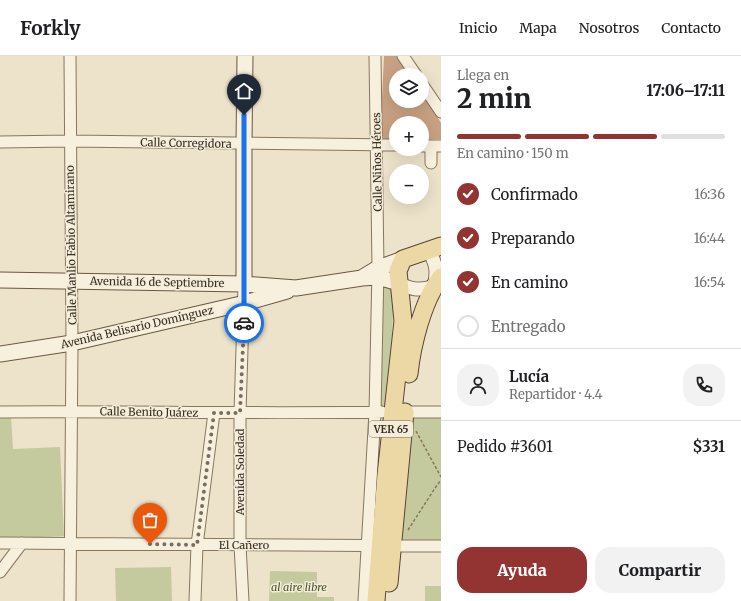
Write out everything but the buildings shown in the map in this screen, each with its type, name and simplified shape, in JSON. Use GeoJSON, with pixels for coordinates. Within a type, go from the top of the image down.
{"type":"FeatureCollection","features":[{"type":"Feature","properties":{"kind":"main road","name":"Avenida Soledad"},"geometry":{"type":"LineString","coordinates":[[244,284],[245,56]]}},
{"type":"Feature","properties":{"kind":"main road","name":"Avenida 16 de Septiembre"},"geometry":{"type":"LineString","coordinates":[[0,280],[244,284],[296,288],[362,278],[378,273],[403,259],[434,248]]}},
{"type":"Feature","properties":{"kind":"main road","name":"VER 65"},"geometry":{"type":"LineString","coordinates":[[399,412],[403,321],[398,271],[403,259]]}},
{"type":"Feature","properties":{"kind":"main road","name":"Avenida 16 de Septiembre"},"geometry":{"type":"LineString","coordinates":[[378,273],[399,283]]}},
{"type":"Feature","properties":{"kind":"main road","name":"VER 65"},"geometry":{"type":"LineString","coordinates":[[388,601],[385,546],[386,475],[420,320],[437,281]]}},
{"type":"Feature","properties":{"kind":"main road","name":"Avenida Belisario Domínguez"},"geometry":{"type":"LineString","coordinates":[[0,354],[72,343],[245,303],[296,288]]}},
{"type":"Feature","properties":{"kind":"main road","name":"VER 65"},"geometry":{"type":"LineString","coordinates":[[376,601],[385,546]]}},
{"type":"Feature","properties":{"kind":"street","name":"Calle Manlio Fabio Altamirano"},"geometry":{"type":"LineString","coordinates":[[70,56],[72,343],[70,601]]}},
{"type":"Feature","properties":{"kind":"street","name":"Calle Niños Héroes"},"geometry":{"type":"LineString","coordinates":[[364,601],[385,546],[375,412],[378,273],[375,56]]}},
{"type":"Feature","properties":{"kind":"street"},"geometry":{"type":"LineString","coordinates":[[403,56],[411,68]]}},
{"type":"Feature","properties":{"kind":"street"},"geometry":{"type":"LineString","coordinates":[[429,94],[441,112]]}},
{"type":"Feature","properties":{"kind":"street","name":"Calle Corregidora"},"geometry":{"type":"LineString","coordinates":[[0,142],[70,141],[389,145]]}},
{"type":"Feature","properties":{"kind":"street"},"geometry":{"type":"LineString","coordinates":[[431,146],[431,163]]}},
{"type":"Feature","properties":{"kind":"street"},"geometry":{"type":"LineString","coordinates":[[399,283],[407,288],[416,290],[425,289],[437,281],[434,248]]}},
{"type":"Feature","properties":{"kind":"street","name":"Avenida Soledad"},"geometry":{"type":"LineString","coordinates":[[243,601],[240,545],[240,413],[245,303],[244,284]]}},
{"type":"Feature","properties":{"kind":"street","name":"Calle Benito Juárez"},"geometry":{"type":"LineString","coordinates":[[0,412],[441,412]]}},
{"type":"Feature","properties":{"kind":"street"},"geometry":{"type":"LineString","coordinates":[[196,601],[197,545],[214,413]]}},
{"type":"Feature","properties":{"kind":"street","name":"El Cañero"},"geometry":{"type":"LineString","coordinates":[[0,543],[441,546]]}},
{"type":"Feature","properties":{"kind":"street"},"geometry":{"type":"LineString","coordinates":[[0,572],[22,543]]}},
{"type":"Feature","properties":{"kind":"path"},"geometry":{"type":"LineString","coordinates":[[417,431],[441,476]]}},
{"type":"Feature","properties":{"kind":"path"},"geometry":{"type":"LineString","coordinates":[[385,546],[441,480]]}},
{"type":"Feature","properties":{"kind":"green space"},"geometry":{"type":"Polygon","coordinates":[[[381,284],[394,287],[389,411],[376,411],[381,284]]]}},
{"type":"Feature","properties":{"kind":"green space"},"geometry":{"type":"Polygon","coordinates":[[[441,414],[441,545],[398,545],[408,415],[441,414]]]}},
{"type":"Feature","properties":{"kind":"green space"},"geometry":{"type":"Polygon","coordinates":[[[11,417],[13,449],[60,447],[64,536],[0,539],[0,418],[11,417]]]}},
{"type":"Feature","properties":{"kind":"green space"},"geometry":{"type":"Polygon","coordinates":[[[171,567],[172,601],[116,601],[115,568],[171,567]]]}},
{"type":"Feature","properties":{"kind":"green space","name":"al aire libre"},"geometry":{"type":"Polygon","coordinates":[[[270,571],[317,572],[317,597],[334,597],[334,601],[269,601],[270,571]]]}},
{"type":"Feature","properties":{"kind":"green space"},"geometry":{"type":"Polygon","coordinates":[[[425,586],[441,586],[441,601],[425,601],[425,586]]]}},
{"type":"Feature","properties":{"kind":"way so far"},"geometry":{"type":"LineString","coordinates":[[150,544],[197,545],[214,413],[240,413],[244,323]]}},
{"type":"Feature","properties":{"kind":"route"},"geometry":{"type":"LineString","coordinates":[[244,115],[244,323]]}}]}
